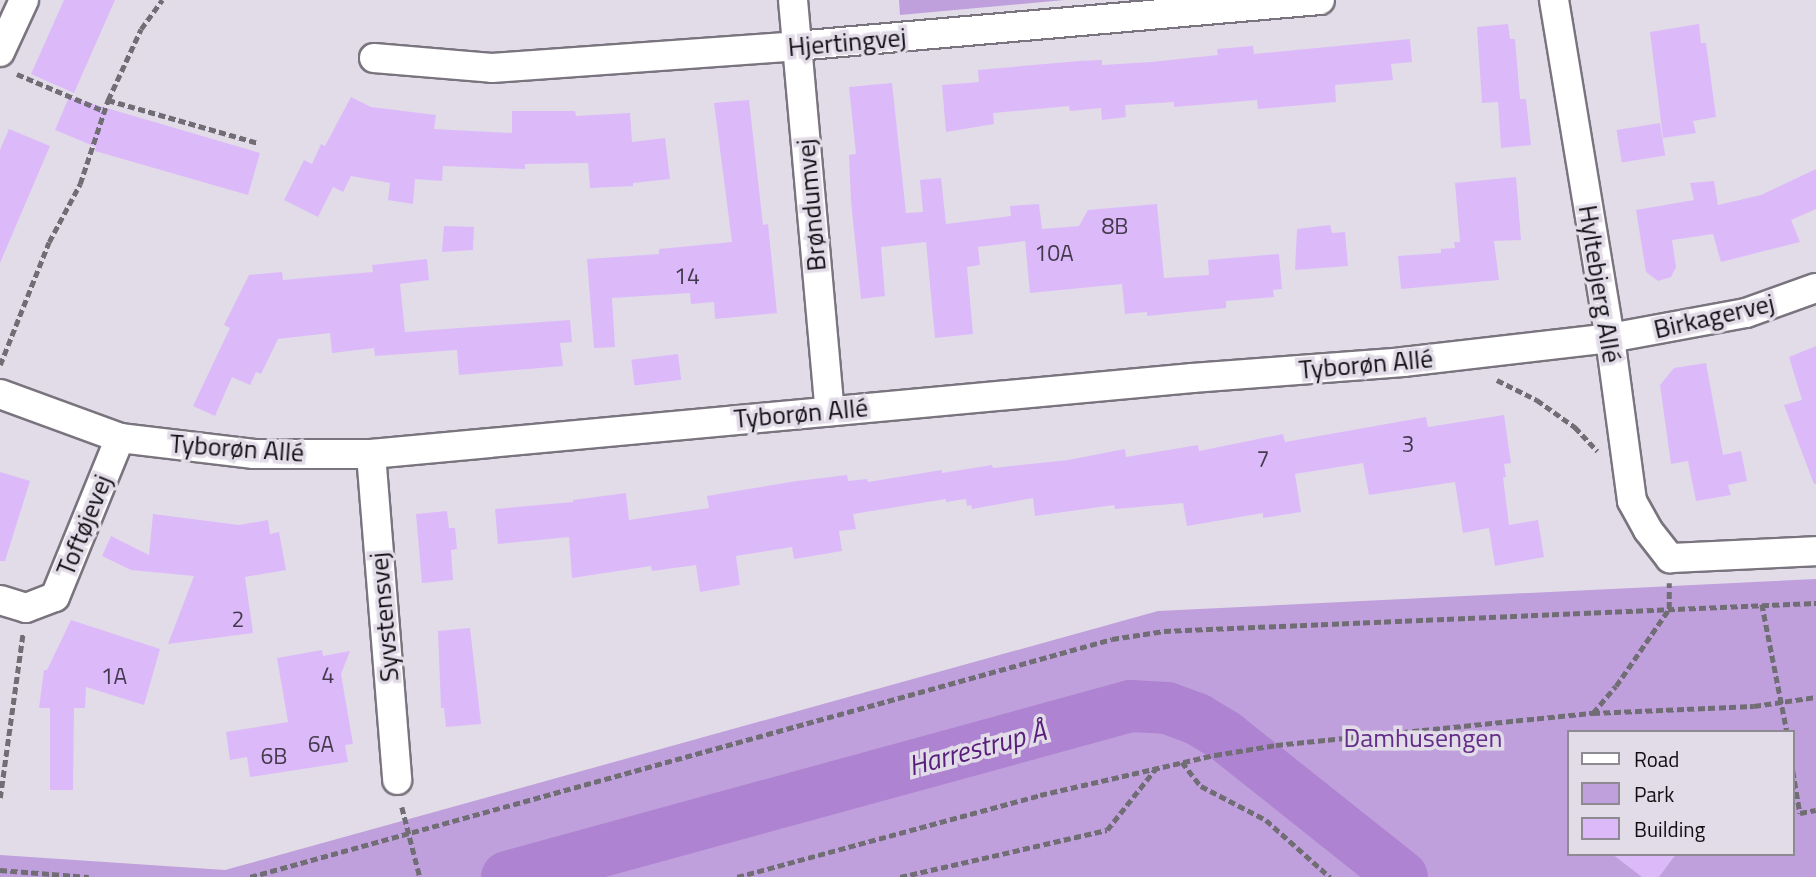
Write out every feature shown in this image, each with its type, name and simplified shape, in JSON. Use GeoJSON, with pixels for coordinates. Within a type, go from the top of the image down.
{"type":"FeatureCollection","features":[{"type":"Feature","properties":{"kind":"street"},"geometry":{"type":"LineString","coordinates":[[4,61],[23,0]]}},
{"type":"Feature","properties":{"kind":"street","name":"Brøndumvej"},"geometry":{"type":"LineString","coordinates":[[793,0],[830,411]]}},
{"type":"Feature","properties":{"kind":"street"},"geometry":{"type":"LineString","coordinates":[[1119,0],[1144,17]]}},
{"type":"Feature","properties":{"kind":"street","name":"Hjertingvej"},"geometry":{"type":"LineString","coordinates":[[374,58],[492,68],[796,47],[1320,0]]}},
{"type":"Feature","properties":{"kind":"street","name":"Hyltebjerg Allé"},"geometry":{"type":"LineString","coordinates":[[1554,0],[1610,338],[1632,501],[1648,530],[1670,558],[1816,551]]}},
{"type":"Feature","properties":{"kind":"street","name":"Birkagervej"},"geometry":{"type":"LineString","coordinates":[[1610,338],[1746,313],[1816,288]]}},
{"type":"Feature","properties":{"kind":"street","name":"Tyborøn Allé"},"geometry":{"type":"LineString","coordinates":[[0,394],[120,438],[254,454],[371,454],[1403,362],[1610,338]]}},
{"type":"Feature","properties":{"kind":"street","name":"Toftøjevej"},"geometry":{"type":"LineString","coordinates":[[13,604],[55,597],[120,438]]}},
{"type":"Feature","properties":{"kind":"street","name":"Syvstensvej"},"geometry":{"type":"LineString","coordinates":[[371,454],[399,793]]}},
{"type":"Feature","properties":{"kind":"path"},"geometry":{"type":"LineString","coordinates":[[0,365],[49,242],[80,184],[108,100],[141,29],[162,0]]}},
{"type":"Feature","properties":{"kind":"path"},"geometry":{"type":"LineString","coordinates":[[4,61],[104,111]]}},
{"type":"Feature","properties":{"kind":"path"},"geometry":{"type":"LineString","coordinates":[[108,100],[258,143]]}},
{"type":"Feature","properties":{"kind":"path"},"geometry":{"type":"LineString","coordinates":[[1495,379],[1546,407],[1575,427],[1599,453]]}},
{"type":"Feature","properties":{"kind":"path"},"geometry":{"type":"LineString","coordinates":[[250,877],[1112,639],[1164,631],[1816,603]]}},
{"type":"Feature","properties":{"kind":"path"},"geometry":{"type":"LineString","coordinates":[[0,797],[13,604]]}},
{"type":"Feature","properties":{"kind":"path"},"geometry":{"type":"LineString","coordinates":[[1762,604],[1787,730]]}},
{"type":"Feature","properties":{"kind":"path"},"geometry":{"type":"LineString","coordinates":[[1593,713],[1616,687],[1669,609]]}},
{"type":"Feature","properties":{"kind":"path"},"geometry":{"type":"LineString","coordinates":[[737,877],[1158,767],[1215,755],[1276,745],[1593,713],[1782,702],[1816,697]]}},
{"type":"Feature","properties":{"kind":"path"},"geometry":{"type":"LineString","coordinates":[[1182,762],[1201,786],[1266,820],[1331,877]]}},
{"type":"Feature","properties":{"kind":"path"},"geometry":{"type":"LineString","coordinates":[[900,877],[1107,830],[1158,767]]}},
{"type":"Feature","properties":{"kind":"path"},"geometry":{"type":"LineString","coordinates":[[1795,783],[1800,813],[1816,810]]}},
{"type":"Feature","properties":{"kind":"path"},"geometry":{"type":"LineString","coordinates":[[399,793],[407,834],[420,877]]}},
{"type":"Feature","properties":{"kind":"path"},"geometry":{"type":"LineString","coordinates":[[0,870],[89,877]]}},
{"type":"Feature","properties":{"kind":"green space"},"geometry":{"type":"Polygon","coordinates":[[[899,0],[1064,0],[900,15],[899,0]]]}},
{"type":"Feature","properties":{"kind":"green space","name":"Damhusengen"},"geometry":{"type":"Polygon","coordinates":[[[1816,579],[1816,877],[0,877],[0,855],[225,870],[1158,611],[1816,579]]]}},
{"type":"Feature","properties":{"kind":"building"},"geometry":{"type":"Polygon","coordinates":[[[64,0],[115,0],[74,93],[31,74],[64,0]]]}},
{"type":"Feature","properties":{"kind":"building"},"geometry":{"type":"Polygon","coordinates":[[[1508,24],[1510,39],[1515,39],[1520,99],[1526,99],[1531,145],[1501,148],[1498,102],[1482,103],[1477,27],[1508,24]]]}},
{"type":"Feature","properties":{"kind":"building"},"geometry":{"type":"Polygon","coordinates":[[[1699,24],[1701,43],[1706,43],[1716,117],[1693,121],[1696,133],[1663,138],[1650,32],[1699,24]]]}},
{"type":"Feature","properties":{"kind":"building"},"geometry":{"type":"Polygon","coordinates":[[[1410,39],[1412,62],[1391,64],[1393,80],[1335,85],[1336,102],[1258,109],[1257,100],[1174,107],[1174,102],[1125,105],[1126,117],[1102,120],[1101,108],[1070,111],[1069,106],[993,113],[994,124],[946,132],[942,85],[979,82],[978,70],[1079,61],[1102,60],[1102,65],[1151,62],[1218,55],[1217,49],[1253,46],[1254,54],[1410,39]]]}},
{"type":"Feature","properties":{"kind":"building"},"geometry":{"type":"Polygon","coordinates":[[[892,83],[906,213],[923,212],[920,180],[941,178],[946,224],[1011,216],[1010,206],[1039,204],[1042,229],[1079,226],[1088,210],[1157,204],[1164,278],[1209,275],[1208,260],[1279,254],[1282,289],[1273,290],[1274,297],[1226,301],[1226,308],[1147,316],[1147,312],[1125,314],[1122,284],[1030,293],[1025,241],[978,247],[980,265],[967,267],[973,334],[935,338],[926,242],[881,247],[885,296],[861,299],[851,201],[849,155],[856,154],[849,87],[892,83]]]}},
{"type":"Feature","properties":{"kind":"building"},"geometry":{"type":"Polygon","coordinates":[[[69,97],[260,153],[248,195],[95,151],[96,147],[55,130],[69,97]]]}},
{"type":"Feature","properties":{"kind":"building"},"geometry":{"type":"Polygon","coordinates":[[[351,97],[371,107],[436,115],[434,129],[512,133],[512,111],[575,111],[576,116],[630,113],[632,142],[665,138],[670,179],[633,183],[633,186],[590,188],[588,163],[525,164],[525,169],[443,166],[442,181],[415,179],[413,204],[388,200],[390,183],[351,176],[343,192],[333,187],[318,217],[284,200],[304,160],[312,164],[321,144],[325,146],[351,97]]]}},
{"type":"Feature","properties":{"kind":"building"},"geometry":{"type":"Polygon","coordinates":[[[749,100],[763,225],[768,224],[777,313],[715,319],[714,302],[691,304],[690,293],[612,298],[615,347],[594,348],[587,259],[659,254],[659,249],[732,242],[714,103],[749,100]]]}},
{"type":"Feature","properties":{"kind":"building"},"geometry":{"type":"Polygon","coordinates":[[[1660,123],[1665,156],[1622,162],[1617,130],[1660,123]]]}},
{"type":"Feature","properties":{"kind":"building"},"geometry":{"type":"Polygon","coordinates":[[[9,129],[50,146],[0,263],[0,150],[9,129]]]}},
{"type":"Feature","properties":{"kind":"building"},"geometry":{"type":"Polygon","coordinates":[[[1816,169],[1816,209],[1791,220],[1800,242],[1721,262],[1713,234],[1672,240],[1676,267],[1671,277],[1658,281],[1646,272],[1636,210],[1694,200],[1690,183],[1714,181],[1718,205],[1761,195],[1816,169]]]}},
{"type":"Feature","properties":{"kind":"building"},"geometry":{"type":"Polygon","coordinates":[[[1516,177],[1521,240],[1494,241],[1499,280],[1401,289],[1398,256],[1441,253],[1441,249],[1455,248],[1454,242],[1460,242],[1455,183],[1516,177]]]}},
{"type":"Feature","properties":{"kind":"building"},"geometry":{"type":"Polygon","coordinates":[[[1330,225],[1332,233],[1345,232],[1348,266],[1295,270],[1297,229],[1330,225]]]}},
{"type":"Feature","properties":{"kind":"building"},"geometry":{"type":"Polygon","coordinates":[[[444,226],[474,227],[473,250],[442,252],[444,226]]]}},
{"type":"Feature","properties":{"kind":"building"},"geometry":{"type":"Polygon","coordinates":[[[427,259],[429,280],[400,284],[405,332],[570,320],[572,342],[560,343],[563,366],[459,375],[457,350],[375,356],[374,348],[332,353],[330,333],[278,339],[261,374],[256,372],[250,385],[232,377],[215,416],[193,406],[230,328],[224,325],[249,275],[282,272],[283,280],[373,272],[372,265],[427,259]]]}},
{"type":"Feature","properties":{"kind":"building"},"geometry":{"type":"Polygon","coordinates":[[[1816,346],[1814,484],[1784,405],[1802,400],[1789,357],[1816,346]]]}},
{"type":"Feature","properties":{"kind":"building"},"geometry":{"type":"Polygon","coordinates":[[[678,354],[681,380],[635,386],[631,360],[678,354]]]}},
{"type":"Feature","properties":{"kind":"building"},"geometry":{"type":"Polygon","coordinates":[[[1706,363],[1723,455],[1741,451],[1747,481],[1728,485],[1731,495],[1696,501],[1688,461],[1671,464],[1660,385],[1674,368],[1706,363]]]}},
{"type":"Feature","properties":{"kind":"building"},"geometry":{"type":"Polygon","coordinates":[[[1504,415],[1511,463],[1504,464],[1506,477],[1503,477],[1509,525],[1538,520],[1544,557],[1495,566],[1489,528],[1463,533],[1455,482],[1369,495],[1363,463],[1295,474],[1301,512],[1263,518],[1263,513],[1187,526],[1183,503],[1115,509],[1114,505],[1035,516],[1033,498],[972,509],[971,505],[967,506],[966,499],[946,502],[946,499],[853,514],[856,529],[839,531],[842,551],[794,559],[792,547],[736,556],[740,585],[700,592],[696,565],[652,571],[651,566],[572,578],[569,537],[498,544],[495,509],[573,502],[626,493],[629,520],[709,508],[707,496],[847,475],[848,481],[867,479],[868,482],[942,470],[942,473],[992,465],[993,468],[1068,460],[1125,449],[1126,457],[1198,445],[1199,451],[1283,434],[1285,442],[1426,417],[1428,427],[1504,415]]]}},
{"type":"Feature","properties":{"kind":"building"},"geometry":{"type":"Polygon","coordinates":[[[0,472],[30,481],[5,561],[0,561],[0,472]]]}},
{"type":"Feature","properties":{"kind":"building"},"geometry":{"type":"Polygon","coordinates":[[[447,511],[449,528],[455,528],[457,549],[451,550],[453,580],[422,583],[416,514],[447,511]]]}},
{"type":"Feature","properties":{"kind":"building"},"geometry":{"type":"Polygon","coordinates":[[[153,514],[239,525],[268,520],[270,534],[279,532],[286,570],[245,577],[253,633],[168,644],[194,576],[131,570],[102,556],[111,536],[149,555],[153,514]]]}},
{"type":"Feature","properties":{"kind":"building"},"geometry":{"type":"Polygon","coordinates":[[[71,620],[160,649],[144,705],[86,687],[85,708],[74,708],[73,790],[50,790],[50,708],[39,708],[44,670],[47,670],[71,620]]]}},
{"type":"Feature","properties":{"kind":"building"},"geometry":{"type":"Polygon","coordinates":[[[470,628],[481,724],[446,727],[444,708],[441,708],[438,631],[470,628]]]}},
{"type":"Feature","properties":{"kind":"building"},"geometry":{"type":"Polygon","coordinates":[[[322,650],[323,656],[350,651],[341,674],[353,744],[345,745],[348,762],[250,777],[247,757],[230,760],[226,732],[288,722],[277,658],[322,650]]]}},
{"type":"Feature","properties":{"kind":"building"},"geometry":{"type":"Polygon","coordinates":[[[1615,856],[1675,856],[1659,877],[1642,877],[1615,856]]]}},
{"type":"Feature","properties":{"kind":"waterway","name":"Harrestrup Å"},"geometry":{"type":"LineString","coordinates":[[507,877],[1131,706],[1167,708],[1197,719],[1225,736],[1402,877]]}}]}
